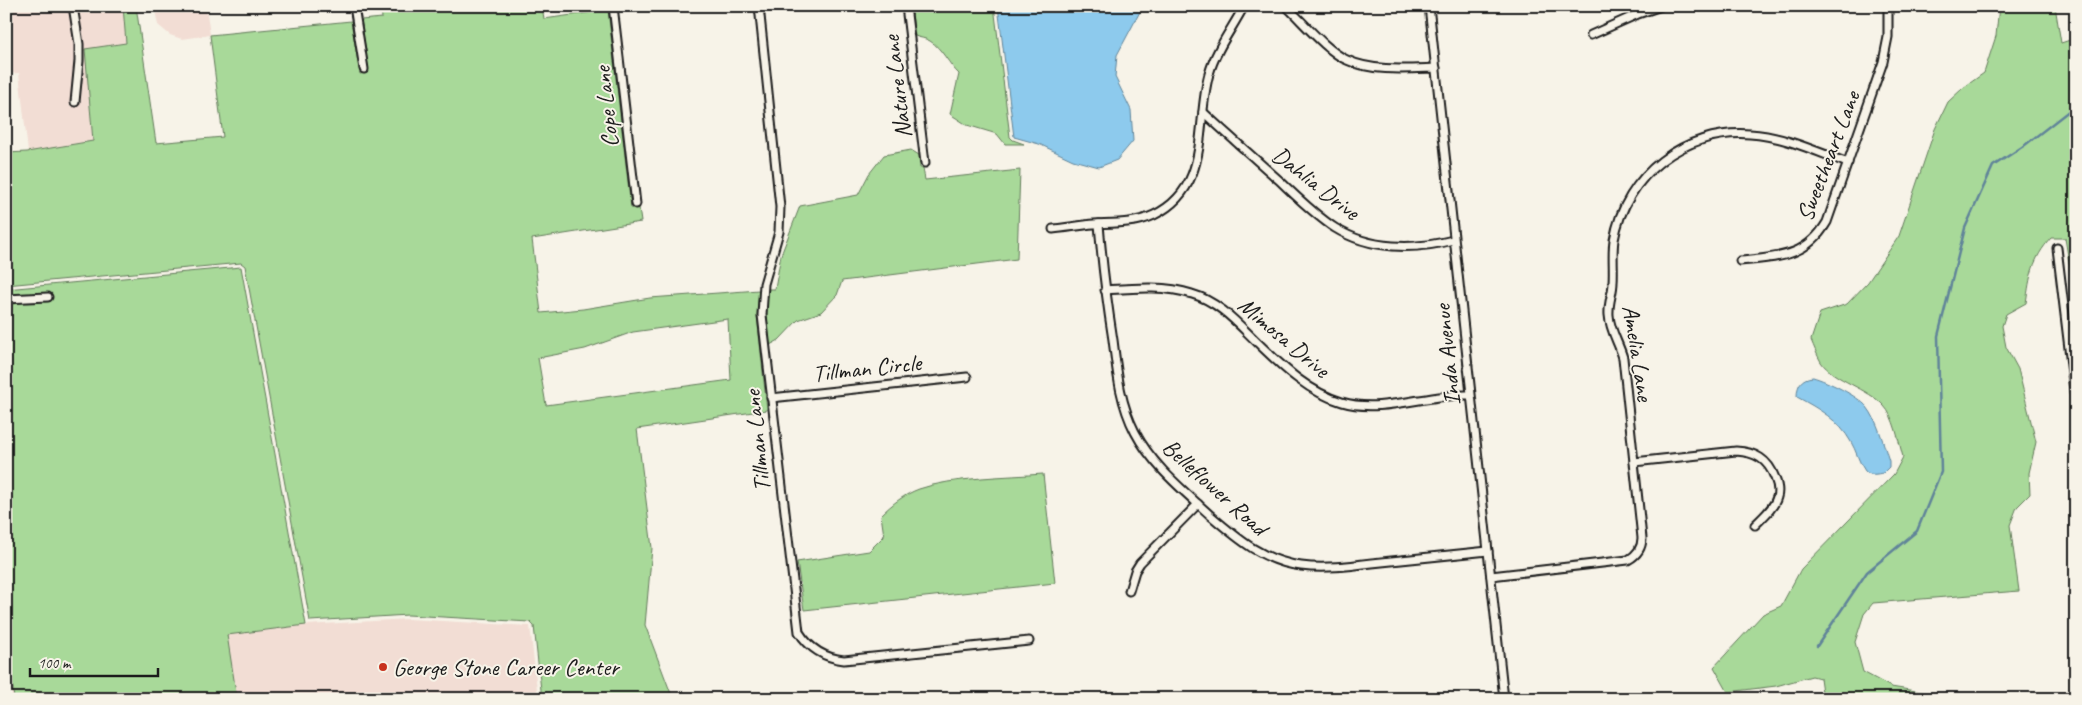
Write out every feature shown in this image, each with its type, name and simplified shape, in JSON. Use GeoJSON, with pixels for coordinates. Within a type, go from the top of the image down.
{"type":"FeatureCollection","features":[{"type":"Feature","properties":{"kind":"street"},"geometry":{"type":"LineString","coordinates":[[73,6],[79,44],[75,102]]}},
{"type":"Feature","properties":{"kind":"street"},"geometry":{"type":"LineString","coordinates":[[354,6],[364,69]]}},
{"type":"Feature","properties":{"kind":"street","name":"Cope Lane"},"geometry":{"type":"LineString","coordinates":[[613,6],[636,204]]}},
{"type":"Feature","properties":{"kind":"street","name":"Tillman Lane"},"geometry":{"type":"LineString","coordinates":[[759,6],[780,207],[776,244],[762,300],[796,626],[801,636],[816,650],[829,658],[844,660],[1029,641]]}},
{"type":"Feature","properties":{"kind":"street","name":"Nature Lane"},"geometry":{"type":"LineString","coordinates":[[906,6],[925,164]]}},
{"type":"Feature","properties":{"kind":"street"},"geometry":{"type":"LineString","coordinates":[[1053,229],[1099,224],[1112,225],[1140,220],[1153,215],[1175,200],[1188,183],[1198,158],[1205,89],[1213,62],[1244,6]]}},
{"type":"Feature","properties":{"kind":"street"},"geometry":{"type":"LineString","coordinates":[[1286,6],[1332,50],[1347,60],[1371,66],[1436,68]]}},
{"type":"Feature","properties":{"kind":"street","name":"Inda Avenue"},"geometry":{"type":"LineString","coordinates":[[1429,6],[1504,699]]}},
{"type":"Feature","properties":{"kind":"street"},"geometry":{"type":"LineString","coordinates":[[1592,35],[1638,14],[1661,6]]}},
{"type":"Feature","properties":{"kind":"street","name":"Sweetheart Lane"},"geometry":{"type":"LineString","coordinates":[[1740,261],[1792,253],[1814,240],[1830,217],[1884,56],[1888,37],[1888,6]]}},
{"type":"Feature","properties":{"kind":"street","name":"Dahlia Drive"},"geometry":{"type":"LineString","coordinates":[[1203,112],[1309,208],[1337,230],[1366,241],[1394,246],[1421,246],[1453,240]]}},
{"type":"Feature","properties":{"kind":"street","name":"Amelia Lane"},"geometry":{"type":"LineString","coordinates":[[1491,576],[1628,560],[1640,548],[1642,538],[1622,358],[1612,332],[1608,312],[1613,282],[1614,240],[1622,212],[1634,189],[1654,167],[1680,148],[1699,140],[1728,134],[1752,134],[1776,138],[1848,163]]}},
{"type":"Feature","properties":{"kind":"street","name":"Belleflower Road"},"geometry":{"type":"LineString","coordinates":[[1099,224],[1120,391],[1130,422],[1141,443],[1160,466],[1230,533],[1254,550],[1278,561],[1298,566],[1341,566],[1488,551]]}},
{"type":"Feature","properties":{"kind":"street"},"geometry":{"type":"LineString","coordinates":[[2057,248],[2076,407]]}},
{"type":"Feature","properties":{"kind":"street","name":"Mimosa Drive"},"geometry":{"type":"LineString","coordinates":[[1106,290],[1164,288],[1176,289],[1201,297],[1220,308],[1310,389],[1344,402],[1391,404],[1438,396],[1470,395]]}},
{"type":"Feature","properties":{"kind":"street"},"geometry":{"type":"LineString","coordinates":[[6,299],[48,297]]}},
{"type":"Feature","properties":{"kind":"street","name":"Tillman Circle"},"geometry":{"type":"LineString","coordinates":[[771,398],[967,377]]}},
{"type":"Feature","properties":{"kind":"street"},"geometry":{"type":"LineString","coordinates":[[1634,462],[1736,451],[1752,453],[1769,465],[1777,482],[1778,492],[1772,507],[1755,525]]}},
{"type":"Feature","properties":{"kind":"street"},"geometry":{"type":"LineString","coordinates":[[1129,591],[1135,571],[1140,563],[1198,504]]}},
{"type":"Feature","properties":{"kind":"shaded area"},"geometry":{"type":"Polygon","coordinates":[[[6,6],[68,6],[74,45],[70,106],[79,106],[84,44],[78,6],[123,6],[126,43],[85,50],[93,141],[28,152],[19,73],[6,74],[6,6]]]}},
{"type":"Feature","properties":{"kind":"shaded area"},"geometry":{"type":"Polygon","coordinates":[[[154,6],[206,6],[210,35],[182,39],[170,35],[158,25],[154,6]]]}},
{"type":"Feature","properties":{"kind":"shaded area","name":"George Stone Career Center"},"geometry":{"type":"Polygon","coordinates":[[[408,619],[530,626],[538,699],[237,699],[226,635],[306,625],[408,619]]]}},
{"type":"Feature","properties":{"kind":"shaded area"},"geometry":{"type":"Polygon","coordinates":[[[6,627],[14,699],[6,699],[6,627]]]}},
{"type":"Feature","properties":{"kind":"green space"},"geometry":{"type":"Polygon","coordinates":[[[123,6],[136,6],[156,143],[223,137],[210,35],[351,21],[360,74],[369,72],[361,20],[382,18],[381,6],[542,6],[544,19],[608,10],[631,208],[639,208],[641,222],[532,239],[541,313],[583,309],[650,298],[759,290],[757,315],[767,410],[637,429],[652,548],[645,625],[673,699],[542,699],[534,626],[530,622],[408,615],[310,621],[245,266],[241,263],[6,285],[6,153],[27,152],[93,141],[85,49],[126,43],[123,6]],[[728,319],[633,332],[585,349],[538,358],[546,405],[731,380],[728,319]]]}},
{"type":"Feature","properties":{"kind":"green space"},"geometry":{"type":"Polygon","coordinates":[[[911,6],[994,6],[1010,137],[1024,144],[1005,144],[997,134],[967,125],[950,114],[959,74],[934,44],[927,39],[915,36],[911,6]]]}},
{"type":"Feature","properties":{"kind":"green space"},"geometry":{"type":"Polygon","coordinates":[[[1999,6],[2055,6],[2061,43],[2076,38],[2076,305],[2065,238],[2051,238],[2040,253],[2033,268],[2026,303],[2006,314],[2002,326],[2006,347],[2018,369],[2036,442],[2029,473],[2030,494],[2017,507],[2010,525],[2019,591],[1873,603],[1864,614],[1855,642],[1863,672],[1891,687],[1928,693],[1933,699],[1823,699],[1820,678],[1812,676],[1776,686],[1728,692],[1714,667],[1763,614],[1781,606],[1801,569],[1894,474],[1903,457],[1888,410],[1870,394],[1842,379],[1827,368],[1821,362],[1811,340],[1820,313],[1847,304],[1868,282],[1899,236],[1935,129],[1948,102],[1984,73],[1996,36],[1999,6]]]}},
{"type":"Feature","properties":{"kind":"green space"},"geometry":{"type":"Polygon","coordinates":[[[911,150],[919,155],[920,168],[923,168],[925,180],[1020,170],[1017,259],[842,281],[837,295],[821,312],[798,320],[779,340],[770,345],[766,307],[769,289],[775,289],[781,255],[800,206],[858,195],[869,174],[884,155],[911,150]]]}},
{"type":"Feature","properties":{"kind":"green space"},"geometry":{"type":"Polygon","coordinates":[[[241,267],[306,625],[227,635],[237,699],[14,699],[6,627],[6,289],[241,267]]]}},
{"type":"Feature","properties":{"kind":"green space"},"geometry":{"type":"Polygon","coordinates":[[[1043,474],[1055,583],[804,610],[797,562],[869,551],[884,536],[881,515],[894,503],[909,494],[919,489],[948,482],[1043,474]]]}},
{"type":"Feature","properties":{"kind":"water"},"geometry":{"type":"Polygon","coordinates":[[[998,6],[1143,6],[1117,55],[1115,77],[1131,110],[1133,141],[1117,160],[1099,167],[1073,160],[1039,144],[1014,137],[998,6]]]}},
{"type":"Feature","properties":{"kind":"water"},"geometry":{"type":"Polygon","coordinates":[[[1813,377],[1842,389],[1857,398],[1871,412],[1889,461],[1889,467],[1883,473],[1867,473],[1841,427],[1821,411],[1797,397],[1800,383],[1805,379],[1813,377]]]}},
{"type":"Feature","properties":{"kind":"waterway"},"geometry":{"type":"LineString","coordinates":[[1817,646],[1867,572],[1917,531],[1941,472],[1938,336],[1965,228],[1993,166],[2025,145],[2070,110],[2076,98]]}},
{"type":"Feature","properties":{"kind":"place","name":"George Stone Career Center"},"geometry":{"type":"Point","coordinates":[383,667]}}]}
